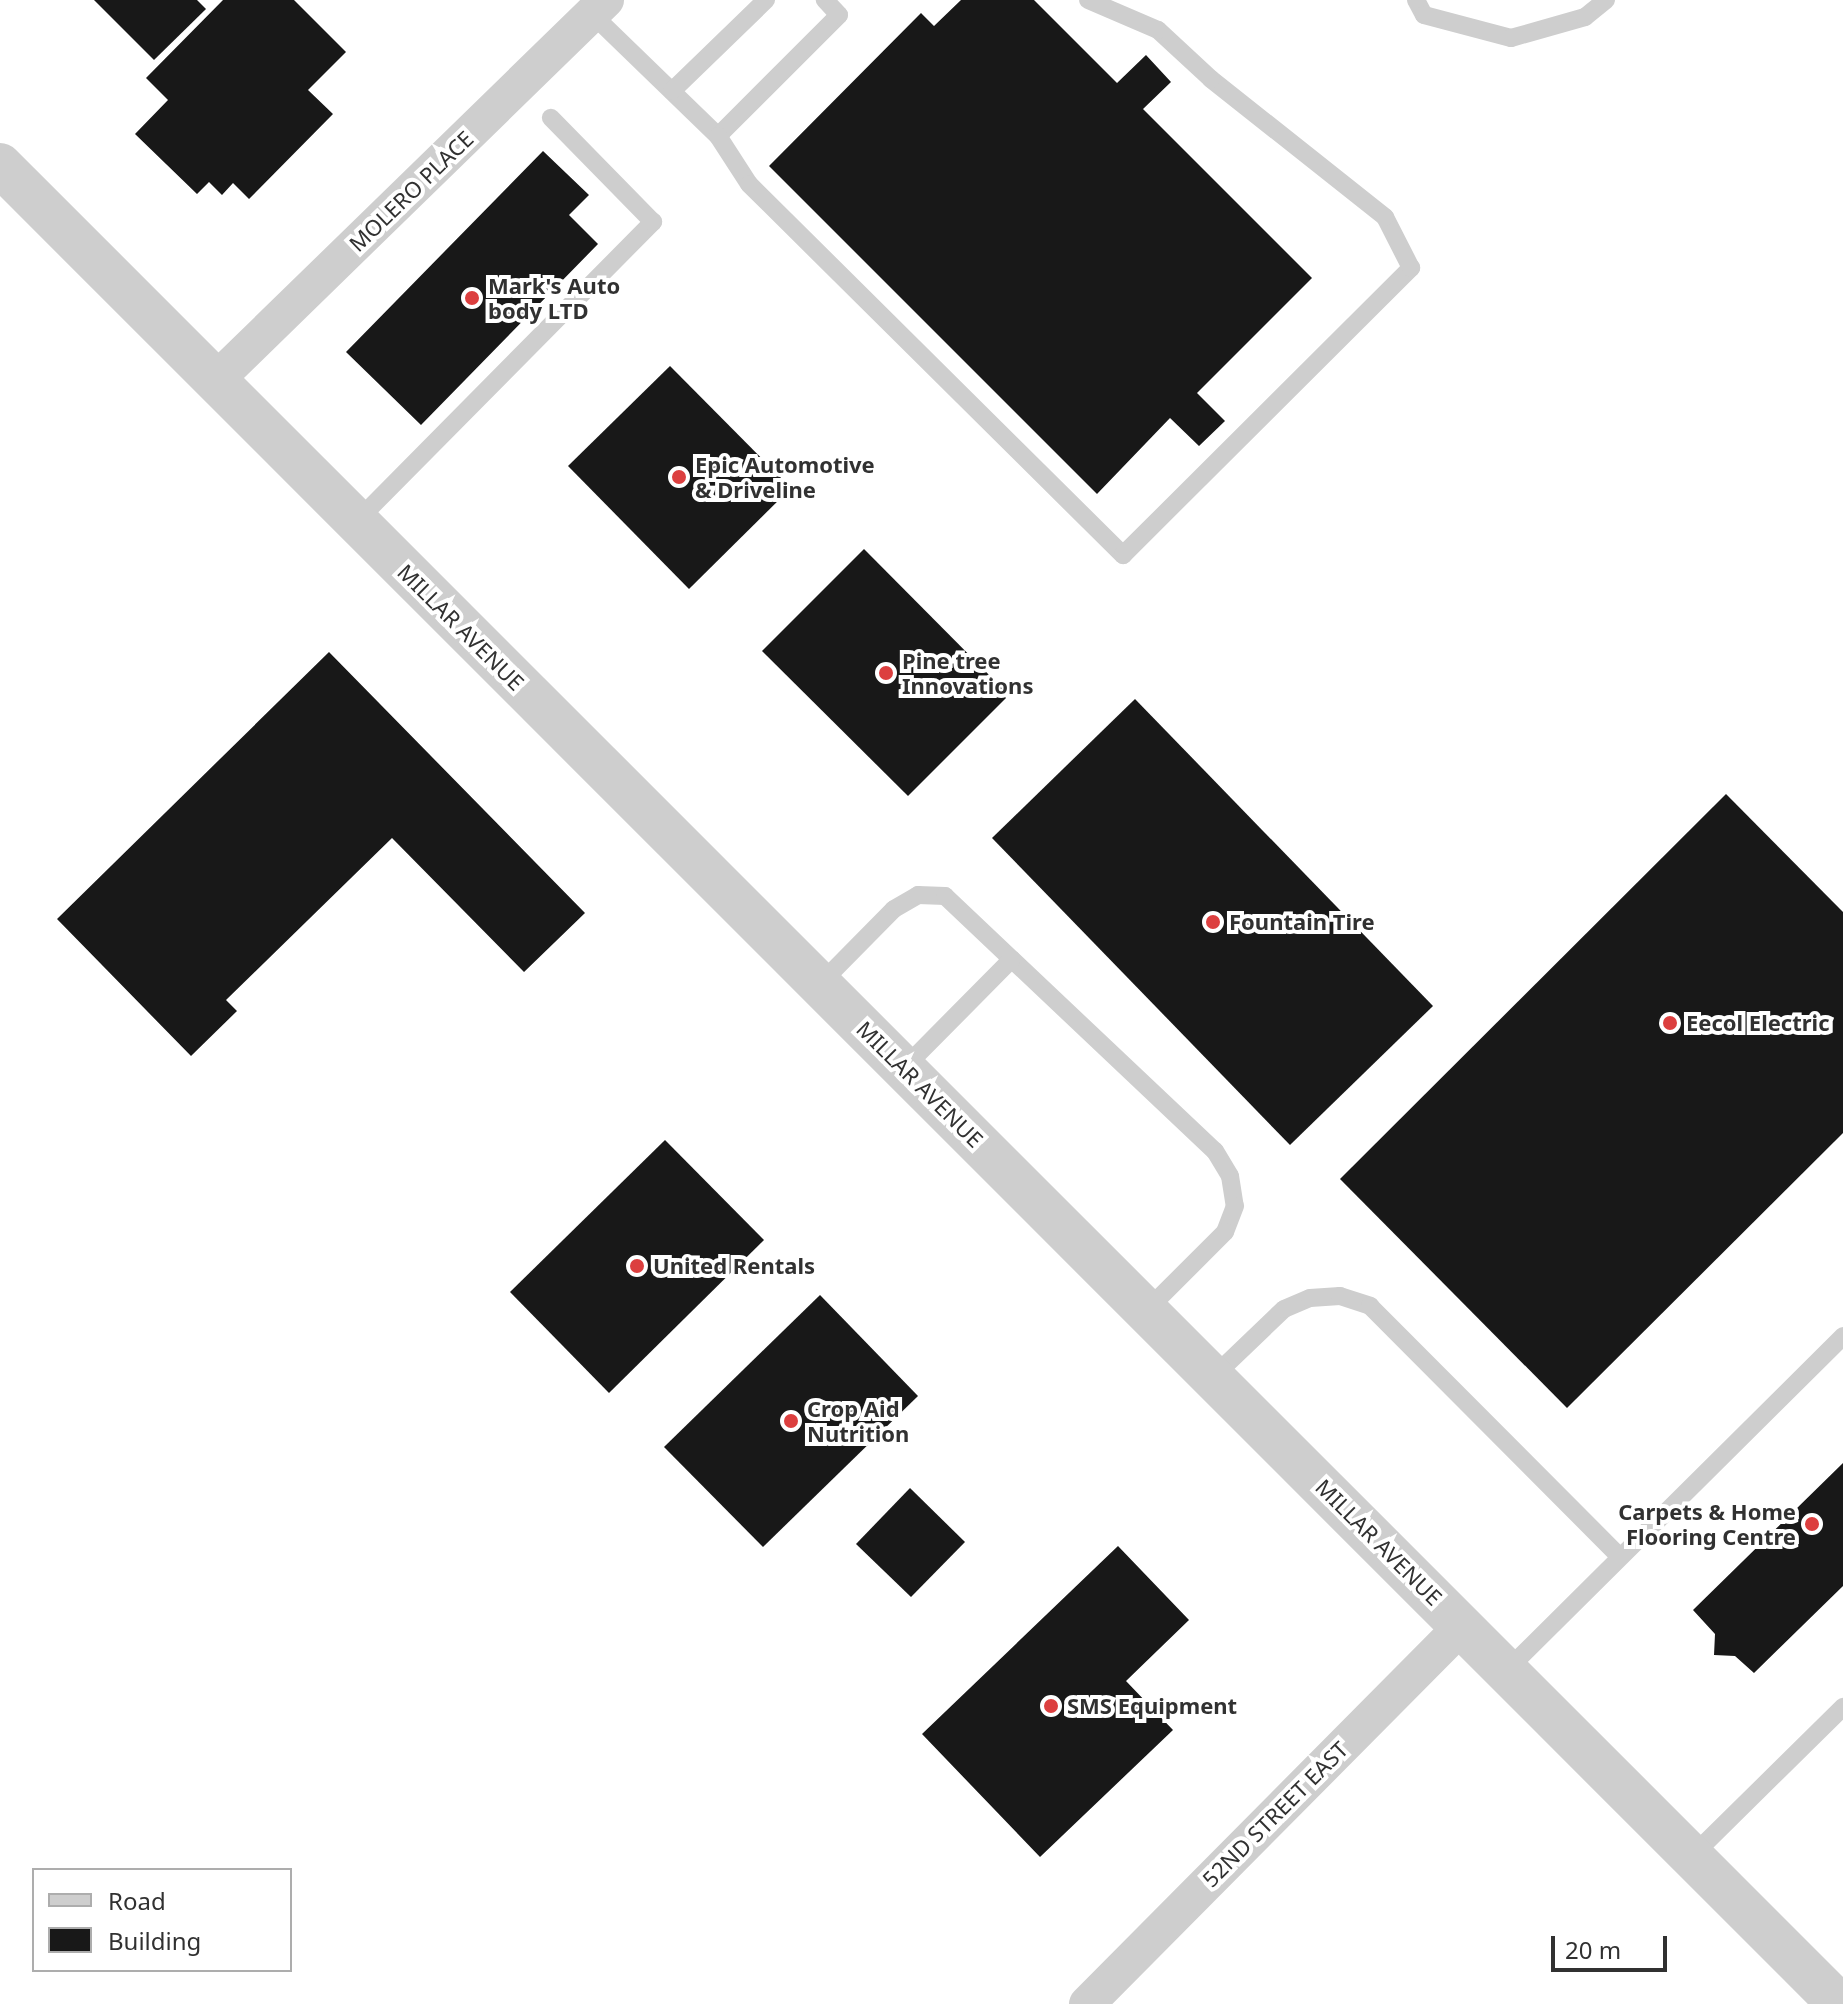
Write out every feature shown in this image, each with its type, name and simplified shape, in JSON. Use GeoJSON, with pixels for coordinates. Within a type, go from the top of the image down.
{"type":"FeatureCollection","features":[{"type":"Feature","properties":{"kind":"street","name":"MOLERO PLACE"},"geometry":{"type":"LineString","coordinates":[[215,381],[599,7]]}},
{"type":"Feature","properties":{"kind":"street","name":"MILLAR AVENUE"},"geometry":{"type":"LineString","coordinates":[[0,165],[1839,2004]]}},
{"type":"Feature","properties":{"kind":"street","name":"52ND STREET EAST"},"geometry":{"type":"LineString","coordinates":[[1087,2004],[1463,1625]]}},
{"type":"Feature","properties":{"kind":"lane"},"geometry":{"type":"LineString","coordinates":[[672,91],[766,0]]}},
{"type":"Feature","properties":{"kind":"lane"},"geometry":{"type":"LineString","coordinates":[[718,136],[839,15],[825,0]]}},
{"type":"Feature","properties":{"kind":"lane"},"geometry":{"type":"LineString","coordinates":[[599,7],[672,91],[718,136],[749,184],[1123,555],[1411,268],[1385,217],[1211,79],[1158,30],[1088,0]]}},
{"type":"Feature","properties":{"kind":"lane"},"geometry":{"type":"LineString","coordinates":[[1416,0],[1424,15],[1511,38],[1585,17],[1606,0]]}},
{"type":"Feature","properties":{"kind":"lane"},"geometry":{"type":"LineString","coordinates":[[355,523],[653,222],[551,118]]}},
{"type":"Feature","properties":{"kind":"lane"},"geometry":{"type":"LineString","coordinates":[[820,984],[894,909],[918,895],[945,896],[1215,1151],[1230,1176],[1235,1206],[1225,1232],[1146,1311]]}},
{"type":"Feature","properties":{"kind":"lane"},"geometry":{"type":"LineString","coordinates":[[903,1068],[1012,959]]}},
{"type":"Feature","properties":{"kind":"lane"},"geometry":{"type":"LineString","coordinates":[[1213,1377],[1284,1309],[1310,1298],[1340,1296],[1370,1306],[1619,1556]]}},
{"type":"Feature","properties":{"kind":"lane"},"geometry":{"type":"LineString","coordinates":[[1507,1670],[1843,1336]]}},
{"type":"Feature","properties":{"kind":"lane"},"geometry":{"type":"LineString","coordinates":[[1691,1857],[1843,1707]]}},
{"type":"Feature","properties":{"kind":"building"},"geometry":{"type":"Polygon","coordinates":[[[94,0],[197,0],[206,9],[154,60],[94,0]]]}},
{"type":"Feature","properties":{"kind":"building"},"geometry":{"type":"Polygon","coordinates":[[[223,0],[294,0],[346,52],[308,90],[333,114],[249,199],[233,183],[222,195],[209,182],[197,194],[135,134],[168,100],[146,78],[223,0]]]}},
{"type":"Feature","properties":{"kind":"building"},"geometry":{"type":"Polygon","coordinates":[[[961,0],[1034,0],[1117,83],[1146,55],[1171,82],[1143,109],[1312,278],[1197,393],[1225,421],[1199,446],[1170,418],[1097,494],[769,166],[921,13],[934,26],[961,0]]]}},
{"type":"Feature","properties":{"kind":"building","name":"Mark's Auto body LTD"},"geometry":{"type":"Polygon","coordinates":[[[543,151],[589,195],[569,215],[598,244],[421,425],[346,352],[543,151]]]}},
{"type":"Feature","properties":{"kind":"building","name":"Epic Automotive & Driveline"},"geometry":{"type":"Polygon","coordinates":[[[670,366],[791,488],[689,589],[568,466],[670,366]]]}},
{"type":"Feature","properties":{"kind":"building","name":"Pine tree Innovations"},"geometry":{"type":"Polygon","coordinates":[[[864,549],[1009,695],[908,796],[762,651],[864,549]]]}},
{"type":"Feature","properties":{"kind":"building"},"geometry":{"type":"Polygon","coordinates":[[[329,652],[585,913],[524,972],[392,838],[226,1000],[237,1011],[191,1056],[57,919],[329,652]]]}},
{"type":"Feature","properties":{"kind":"building","name":"Fountain Tire"},"geometry":{"type":"Polygon","coordinates":[[[1135,699],[1433,1006],[1290,1145],[992,838],[1135,699]]]}},
{"type":"Feature","properties":{"kind":"building","name":"Eecol Electric"},"geometry":{"type":"Polygon","coordinates":[[[1726,794],[1843,912],[1843,1133],[1567,1408],[1340,1179],[1726,794]]]}},
{"type":"Feature","properties":{"kind":"building","name":"United Rentals"},"geometry":{"type":"Polygon","coordinates":[[[665,1140],[764,1240],[609,1393],[510,1292],[665,1140]]]}},
{"type":"Feature","properties":{"kind":"building","name":"Crop Aid Nutrition"},"geometry":{"type":"Polygon","coordinates":[[[820,1295],[918,1396],[763,1547],[664,1447],[820,1295]]]}},
{"type":"Feature","properties":{"kind":"building","name":"Carpets & Home Flooring Centre"},"geometry":{"type":"Polygon","coordinates":[[[1843,1463],[1843,1586],[1754,1673],[1735,1656],[1714,1655],[1715,1634],[1693,1610],[1843,1463]]]}},
{"type":"Feature","properties":{"kind":"building"},"geometry":{"type":"Polygon","coordinates":[[[910,1488],[965,1542],[911,1597],[856,1544],[910,1488]]]}},
{"type":"Feature","properties":{"kind":"building","name":"SMS Equipment"},"geometry":{"type":"Polygon","coordinates":[[[1118,1546],[1189,1620],[1126,1681],[1173,1730],[1040,1857],[922,1734],[1118,1546]]]}},
{"type":"Feature","properties":{"kind":"place","name":"Mark's Auto body LTD"},"geometry":{"type":"Point","coordinates":[472,298]}},
{"type":"Feature","properties":{"kind":"place","name":"Epic Automotive & Driveline"},"geometry":{"type":"Point","coordinates":[679,477]}},
{"type":"Feature","properties":{"kind":"place","name":"Pine tree Innovations"},"geometry":{"type":"Point","coordinates":[886,673]}},
{"type":"Feature","properties":{"kind":"place","name":"Fountain Tire"},"geometry":{"type":"Point","coordinates":[1213,922]}},
{"type":"Feature","properties":{"kind":"place","name":"Eecol Electric"},"geometry":{"type":"Point","coordinates":[1670,1023]}},
{"type":"Feature","properties":{"kind":"place","name":"United Rentals"},"geometry":{"type":"Point","coordinates":[637,1266]}},
{"type":"Feature","properties":{"kind":"place","name":"Crop Aid Nutrition"},"geometry":{"type":"Point","coordinates":[791,1421]}},
{"type":"Feature","properties":{"kind":"place","name":"Carpets & Home Flooring Centre"},"geometry":{"type":"Point","coordinates":[1812,1524]}},
{"type":"Feature","properties":{"kind":"place","name":"SMS Equipment"},"geometry":{"type":"Point","coordinates":[1051,1706]}}]}
